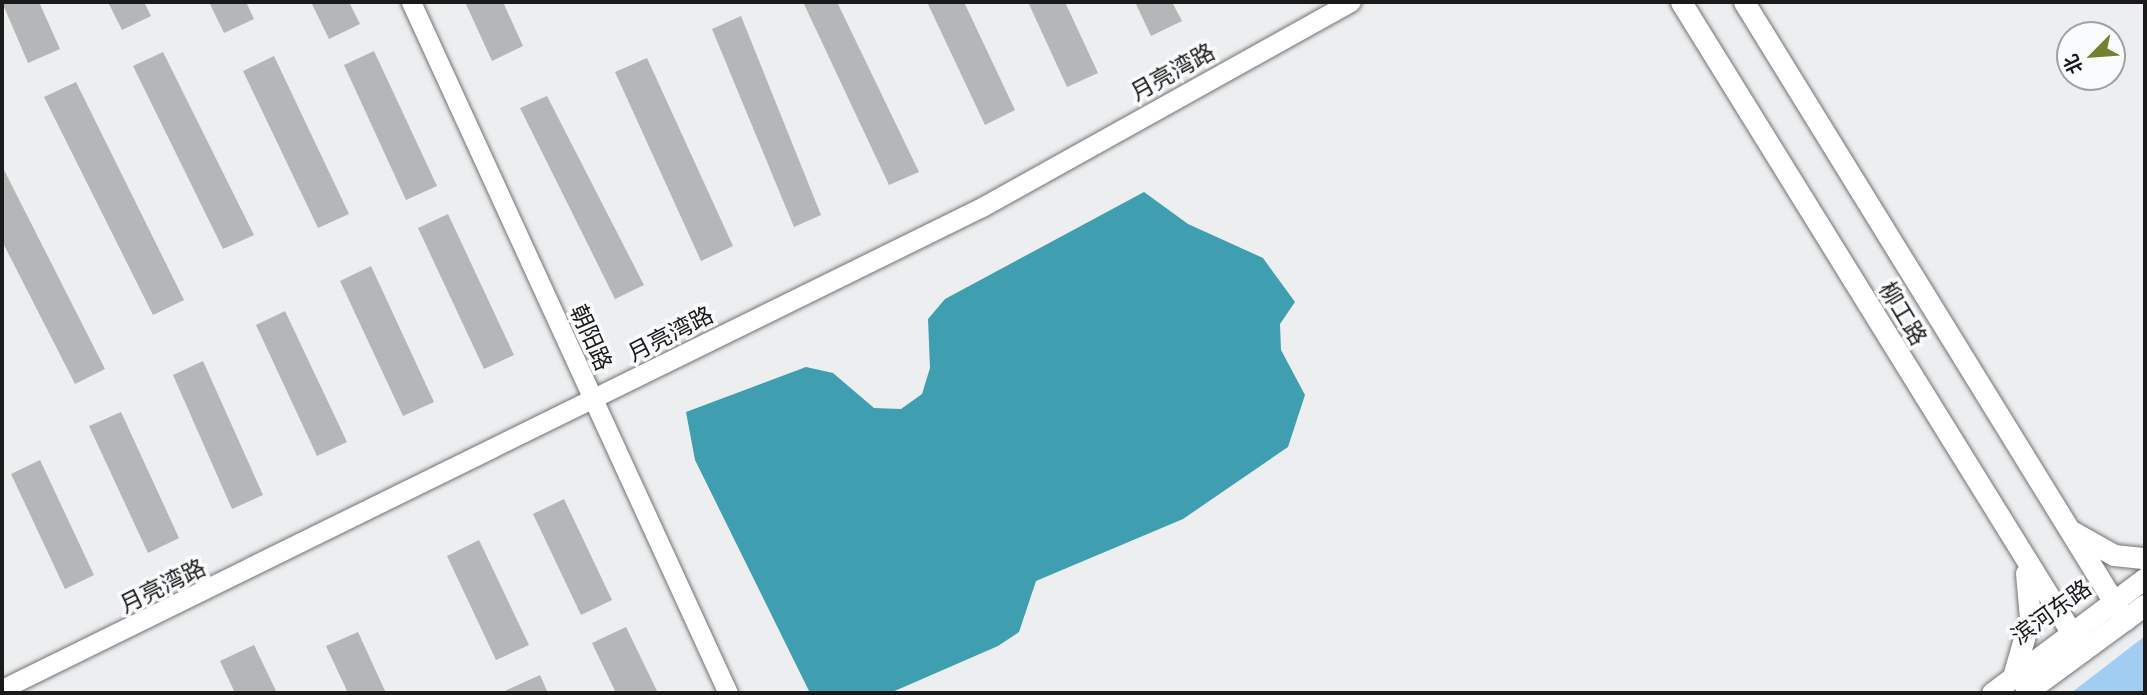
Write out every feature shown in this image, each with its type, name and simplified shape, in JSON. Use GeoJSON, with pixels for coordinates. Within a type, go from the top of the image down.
{"type":"FeatureCollection","features":[{"type":"Feature","properties":{"kind":"main road","name":"柳工路"},"geometry":{"type":"LineString","coordinates":[[1681,2],[2022,561],[2083,651]]}},
{"type":"Feature","properties":{"kind":"main road","name":"柳工路"},"geometry":{"type":"LineString","coordinates":[[1744,2],[2125,620]]}},
{"type":"Feature","properties":{"kind":"main road"},"geometry":{"type":"LineString","coordinates":[[2059,516],[2093,546],[2145,558]]}},
{"type":"Feature","properties":{"kind":"main road"},"geometry":{"type":"LineString","coordinates":[[2014,673],[2030,618],[2022,561]]}},
{"type":"Feature","properties":{"kind":"main road","name":"滨河东路"},"geometry":{"type":"LineString","coordinates":[[1992,693],[2014,673],[2145,578]]}},
{"type":"Feature","properties":{"kind":"main road"},"geometry":{"type":"LineString","coordinates":[[2025,693],[2145,605]]}},
{"type":"Feature","properties":{"kind":"street","name":"朝阳路"},"geometry":{"type":"LineString","coordinates":[[411,2],[592,402],[728,693]]}},
{"type":"Feature","properties":{"kind":"street","name":"月亮湾路"},"geometry":{"type":"LineString","coordinates":[[2,689],[592,402],[982,207],[1350,2]]}},
{"type":"Feature","properties":{"kind":"shaded area"},"geometry":{"type":"Polygon","coordinates":[[[1144,192],[1188,224],[1263,258],[1295,302],[1280,324],[1281,350],[1305,395],[1288,447],[1183,519],[1036,581],[1019,632],[998,646],[890,693],[810,693],[695,460],[686,412],[806,367],[833,373],[874,408],[901,409],[922,394],[930,368],[928,319],[945,299],[1144,192]]]}},
{"type":"Feature","properties":{"kind":"shaded area"},"geometry":{"type":"Polygon","coordinates":[[[2145,636],[2145,693],[2071,693],[2145,636]]]}},
{"type":"Feature","properties":{"kind":"building"},"geometry":{"type":"Polygon","coordinates":[[[2,2],[39,2],[60,49],[28,63],[2,2]]]}},
{"type":"Feature","properties":{"kind":"building"},"geometry":{"type":"Polygon","coordinates":[[[108,2],[144,2],[151,16],[122,30],[108,2]]]}},
{"type":"Feature","properties":{"kind":"building"},"geometry":{"type":"Polygon","coordinates":[[[209,2],[246,2],[254,19],[224,33],[209,2]]]}},
{"type":"Feature","properties":{"kind":"building"},"geometry":{"type":"Polygon","coordinates":[[[311,2],[349,2],[360,24],[329,39],[311,2]]]}},
{"type":"Feature","properties":{"kind":"building"},"geometry":{"type":"Polygon","coordinates":[[[465,2],[503,2],[523,46],[492,61],[465,2]]]}},
{"type":"Feature","properties":{"kind":"building"},"geometry":{"type":"Polygon","coordinates":[[[803,2],[837,2],[919,172],[889,185],[803,2]]]}},
{"type":"Feature","properties":{"kind":"building"},"geometry":{"type":"Polygon","coordinates":[[[927,2],[964,2],[1015,110],[985,125],[927,2]]]}},
{"type":"Feature","properties":{"kind":"building"},"geometry":{"type":"Polygon","coordinates":[[[1028,2],[1065,2],[1098,73],[1067,87],[1028,2]]]}},
{"type":"Feature","properties":{"kind":"building"},"geometry":{"type":"Polygon","coordinates":[[[1135,2],[1172,2],[1182,21],[1151,36],[1135,2]]]}},
{"type":"Feature","properties":{"kind":"building"},"geometry":{"type":"Polygon","coordinates":[[[741,16],[821,215],[794,227],[712,29],[741,16]]]}},
{"type":"Feature","properties":{"kind":"building"},"geometry":{"type":"Polygon","coordinates":[[[374,51],[437,186],[406,200],[344,65],[374,51]]]}},
{"type":"Feature","properties":{"kind":"building"},"geometry":{"type":"Polygon","coordinates":[[[163,52],[254,235],[223,249],[133,66],[163,52]]]}},
{"type":"Feature","properties":{"kind":"building"},"geometry":{"type":"Polygon","coordinates":[[[274,56],[349,214],[318,228],[243,71],[274,56]]]}},
{"type":"Feature","properties":{"kind":"building"},"geometry":{"type":"Polygon","coordinates":[[[647,58],[733,246],[701,261],[615,72],[647,58]]]}},
{"type":"Feature","properties":{"kind":"building"},"geometry":{"type":"Polygon","coordinates":[[[76,82],[184,300],[153,315],[44,97],[76,82]]]}},
{"type":"Feature","properties":{"kind":"building"},"geometry":{"type":"Polygon","coordinates":[[[547,96],[644,285],[615,299],[520,108],[547,96]]]}},
{"type":"Feature","properties":{"kind":"building"},"geometry":{"type":"Polygon","coordinates":[[[2,166],[105,369],[75,384],[2,241],[2,166]]]}},
{"type":"Feature","properties":{"kind":"building"},"geometry":{"type":"Polygon","coordinates":[[[448,214],[514,355],[484,369],[418,228],[448,214]]]}},
{"type":"Feature","properties":{"kind":"building"},"geometry":{"type":"Polygon","coordinates":[[[371,266],[434,402],[403,416],[340,281],[371,266]]]}},
{"type":"Feature","properties":{"kind":"building"},"geometry":{"type":"Polygon","coordinates":[[[285,311],[347,442],[317,456],[256,325],[285,311]]]}},
{"type":"Feature","properties":{"kind":"building"},"geometry":{"type":"Polygon","coordinates":[[[203,361],[263,495],[232,509],[173,375],[203,361]]]}},
{"type":"Feature","properties":{"kind":"building"},"geometry":{"type":"Polygon","coordinates":[[[121,412],[179,538],[148,553],[89,426],[121,412]]]}},
{"type":"Feature","properties":{"kind":"building"},"geometry":{"type":"Polygon","coordinates":[[[40,460],[94,575],[65,589],[11,474],[40,460]]]}},
{"type":"Feature","properties":{"kind":"building"},"geometry":{"type":"Polygon","coordinates":[[[564,499],[612,600],[581,615],[533,514],[564,499]]]}},
{"type":"Feature","properties":{"kind":"building"},"geometry":{"type":"Polygon","coordinates":[[[479,540],[529,645],[496,660],[447,556],[479,540]]]}},
{"type":"Feature","properties":{"kind":"building"},"geometry":{"type":"Polygon","coordinates":[[[626,627],[658,693],[616,693],[592,643],[626,627]]]}},
{"type":"Feature","properties":{"kind":"building"},"geometry":{"type":"Polygon","coordinates":[[[358,632],[386,693],[348,693],[326,646],[358,632]]]}},
{"type":"Feature","properties":{"kind":"building"},"geometry":{"type":"Polygon","coordinates":[[[254,645],[277,693],[235,693],[220,661],[254,645]]]}},
{"type":"Feature","properties":{"kind":"building"},"geometry":{"type":"Polygon","coordinates":[[[540,675],[548,693],[500,693],[540,675]]]}}]}
